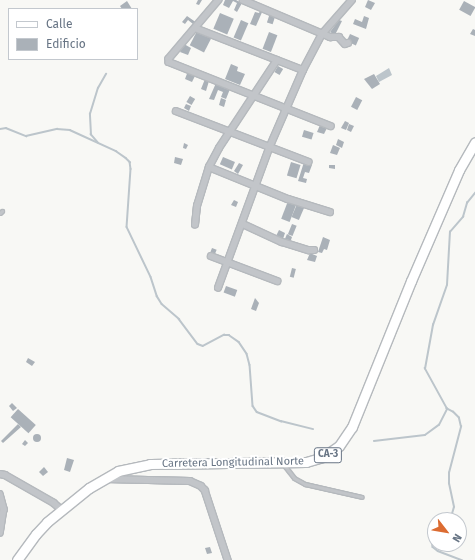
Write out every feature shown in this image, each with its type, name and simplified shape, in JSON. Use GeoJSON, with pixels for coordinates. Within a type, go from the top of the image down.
{"type":"FeatureCollection","features":[{"type":"Feature","properties":{"kind":"main road","name":"Carretera Longitudinal Norte"},"geometry":{"type":"LineString","coordinates":[[17,560],[36,534],[62,510],[102,479],[126,468],[150,464],[306,462],[323,457],[339,446],[348,434],[450,191],[466,155],[475,142]]}},
{"type":"Feature","properties":{"kind":"street"},"geometry":{"type":"LineString","coordinates":[[219,0],[169,59],[169,62],[331,126]]}},
{"type":"Feature","properties":{"kind":"street"},"geometry":{"type":"LineString","coordinates":[[243,0],[322,34],[330,37],[339,37],[345,44],[348,43]]}},
{"type":"Feature","properties":{"kind":"street"},"geometry":{"type":"LineString","coordinates":[[218,288],[243,224],[270,146],[303,70],[322,34],[352,0]]}},
{"type":"Feature","properties":{"kind":"street"},"geometry":{"type":"LineString","coordinates":[[195,28],[303,70]]}},
{"type":"Feature","properties":{"kind":"street"},"geometry":{"type":"LineString","coordinates":[[195,226],[197,206],[209,167],[230,131],[277,60]]}},
{"type":"Feature","properties":{"kind":"street"},"geometry":{"type":"LineString","coordinates":[[176,111],[309,162]]}},
{"type":"Feature","properties":{"kind":"street"},"geometry":{"type":"LineString","coordinates":[[209,167],[288,199],[330,212]]}},
{"type":"Feature","properties":{"kind":"street"},"geometry":{"type":"LineString","coordinates":[[243,224],[282,242],[309,250],[314,250]]}},
{"type":"Feature","properties":{"kind":"street"},"geometry":{"type":"LineString","coordinates":[[211,256],[277,281]]}},
{"type":"Feature","properties":{"kind":"street"},"geometry":{"type":"LineString","coordinates":[[0,474],[10,478],[54,503],[62,510]]}},
{"type":"Feature","properties":{"kind":"street"},"geometry":{"type":"LineString","coordinates":[[102,479],[190,482],[201,486],[204,490],[228,560]]}},
{"type":"Feature","properties":{"kind":"street"},"geometry":{"type":"LineString","coordinates":[[0,494],[4,509],[0,533]]}},
{"type":"Feature","properties":{"kind":"lane"},"geometry":{"type":"LineString","coordinates":[[281,462],[294,478],[305,484],[362,497]]}},
{"type":"Feature","properties":{"kind":"shaded area"},"geometry":{"type":"Polygon","coordinates":[[[389,68],[392,75],[379,82],[376,76],[389,68]]]}},
{"type":"Feature","properties":{"kind":"building"},"geometry":{"type":"Polygon","coordinates":[[[198,0],[202,0],[199,5],[196,4],[198,0]]]}},
{"type":"Feature","properties":{"kind":"building"},"geometry":{"type":"Polygon","coordinates":[[[225,0],[236,0],[242,3],[237,12],[234,10],[237,3],[233,1],[229,8],[223,5],[225,0]]]}},
{"type":"Feature","properties":{"kind":"building"},"geometry":{"type":"Polygon","coordinates":[[[368,0],[375,3],[371,10],[365,7],[368,0]]]}},
{"type":"Feature","properties":{"kind":"building"},"geometry":{"type":"Polygon","coordinates":[[[127,1],[131,8],[121,8],[120,6],[127,1]]]}},
{"type":"Feature","properties":{"kind":"building"},"geometry":{"type":"Polygon","coordinates":[[[464,1],[475,7],[471,16],[459,10],[464,1]]]}},
{"type":"Feature","properties":{"kind":"building"},"geometry":{"type":"Polygon","coordinates":[[[261,9],[263,10],[256,26],[250,24],[255,12],[259,13],[261,9]]]}},
{"type":"Feature","properties":{"kind":"building"},"geometry":{"type":"Polygon","coordinates":[[[220,13],[234,19],[227,35],[213,29],[220,13]]]}},
{"type":"Feature","properties":{"kind":"building"},"geometry":{"type":"Polygon","coordinates":[[[270,13],[276,15],[273,24],[267,23],[270,13]]]}},
{"type":"Feature","properties":{"kind":"building"},"geometry":{"type":"Polygon","coordinates":[[[187,16],[197,23],[190,32],[188,30],[193,24],[188,20],[185,24],[182,22],[187,16]]]}},
{"type":"Feature","properties":{"kind":"building"},"geometry":{"type":"Polygon","coordinates":[[[364,16],[369,18],[366,29],[353,24],[355,19],[362,22],[364,16]]]}},
{"type":"Feature","properties":{"kind":"building"},"geometry":{"type":"Polygon","coordinates":[[[241,20],[248,23],[241,41],[234,37],[241,20]]]}},
{"type":"Feature","properties":{"kind":"building"},"geometry":{"type":"Polygon","coordinates":[[[339,20],[342,21],[335,35],[330,32],[339,20]]]}},
{"type":"Feature","properties":{"kind":"building"},"geometry":{"type":"Polygon","coordinates":[[[473,29],[475,30],[475,36],[470,34],[473,29]]]}},
{"type":"Feature","properties":{"kind":"building"},"geometry":{"type":"Polygon","coordinates":[[[197,31],[211,38],[204,53],[190,45],[197,31]]]}},
{"type":"Feature","properties":{"kind":"building"},"geometry":{"type":"Polygon","coordinates":[[[269,32],[277,35],[271,52],[263,49],[269,32]]]}},
{"type":"Feature","properties":{"kind":"building"},"geometry":{"type":"Polygon","coordinates":[[[350,34],[359,38],[356,45],[347,41],[350,34]]]}},
{"type":"Feature","properties":{"kind":"building"},"geometry":{"type":"Polygon","coordinates":[[[184,44],[191,48],[188,55],[180,52],[184,44]]]}},
{"type":"Feature","properties":{"kind":"building"},"geometry":{"type":"Polygon","coordinates":[[[231,64],[238,67],[237,71],[245,74],[240,85],[225,79],[231,64]]]}},
{"type":"Feature","properties":{"kind":"building"},"geometry":{"type":"Polygon","coordinates":[[[278,66],[283,69],[280,75],[274,72],[278,66]]]}},
{"type":"Feature","properties":{"kind":"building"},"geometry":{"type":"Polygon","coordinates":[[[188,71],[196,74],[192,82],[185,79],[188,71]]]}},
{"type":"Feature","properties":{"kind":"building"},"geometry":{"type":"Polygon","coordinates":[[[374,74],[380,84],[372,89],[364,79],[374,74]]]}},
{"type":"Feature","properties":{"kind":"building"},"geometry":{"type":"Polygon","coordinates":[[[205,79],[209,81],[206,91],[201,89],[205,79]]]}},
{"type":"Feature","properties":{"kind":"building"},"geometry":{"type":"Polygon","coordinates":[[[216,83],[230,89],[226,99],[221,97],[223,92],[218,90],[214,100],[209,99],[216,83]]]}},
{"type":"Feature","properties":{"kind":"building"},"geometry":{"type":"Polygon","coordinates":[[[190,96],[195,99],[192,105],[186,102],[190,96]]]}},
{"type":"Feature","properties":{"kind":"building"},"geometry":{"type":"Polygon","coordinates":[[[356,97],[362,100],[357,110],[351,107],[356,97]]]}},
{"type":"Feature","properties":{"kind":"building"},"geometry":{"type":"Polygon","coordinates":[[[221,98],[226,100],[224,107],[219,105],[221,98]]]}},
{"type":"Feature","properties":{"kind":"building"},"geometry":{"type":"Polygon","coordinates":[[[186,104],[191,106],[189,111],[184,108],[186,104]]]}},
{"type":"Feature","properties":{"kind":"building"},"geometry":{"type":"Polygon","coordinates":[[[345,121],[349,123],[346,130],[341,128],[345,121]]]}},
{"type":"Feature","properties":{"kind":"building"},"geometry":{"type":"Polygon","coordinates":[[[349,124],[354,126],[351,132],[347,130],[349,124]]]}},
{"type":"Feature","properties":{"kind":"building"},"geometry":{"type":"Polygon","coordinates":[[[320,125],[327,128],[324,134],[317,132],[320,125]]]}},
{"type":"Feature","properties":{"kind":"building"},"geometry":{"type":"Polygon","coordinates":[[[304,130],[314,133],[312,140],[302,137],[304,130]]]}},
{"type":"Feature","properties":{"kind":"building"},"geometry":{"type":"Polygon","coordinates":[[[338,139],[344,142],[342,148],[336,145],[338,139]]]}},
{"type":"Feature","properties":{"kind":"building"},"geometry":{"type":"Polygon","coordinates":[[[184,143],[188,145],[186,149],[183,148],[184,143]]]}},
{"type":"Feature","properties":{"kind":"building"},"geometry":{"type":"Polygon","coordinates":[[[333,145],[340,148],[337,155],[330,153],[333,145]]]}},
{"type":"Feature","properties":{"kind":"building"},"geometry":{"type":"Polygon","coordinates":[[[175,157],[183,159],[181,165],[174,163],[175,157]]]}},
{"type":"Feature","properties":{"kind":"building"},"geometry":{"type":"Polygon","coordinates":[[[223,157],[235,162],[232,169],[220,164],[223,157]]]}},
{"type":"Feature","properties":{"kind":"building"},"geometry":{"type":"Polygon","coordinates":[[[291,162],[301,165],[296,178],[287,175],[291,162]]]}},
{"type":"Feature","properties":{"kind":"building"},"geometry":{"type":"Polygon","coordinates":[[[304,162],[312,165],[309,173],[305,172],[303,178],[307,179],[306,183],[298,181],[304,162]]]}},
{"type":"Feature","properties":{"kind":"building"},"geometry":{"type":"Polygon","coordinates":[[[239,163],[243,165],[238,174],[234,171],[239,163]]]}},
{"type":"Feature","properties":{"kind":"building"},"geometry":{"type":"Polygon","coordinates":[[[329,165],[335,165],[335,169],[329,168],[329,165]]]}},
{"type":"Feature","properties":{"kind":"building"},"geometry":{"type":"Polygon","coordinates":[[[234,200],[238,202],[236,207],[231,205],[234,200]]]}},
{"type":"Feature","properties":{"kind":"building"},"geometry":{"type":"Polygon","coordinates":[[[288,201],[296,204],[290,222],[281,219],[288,201]]]}},
{"type":"Feature","properties":{"kind":"building"},"geometry":{"type":"Polygon","coordinates":[[[297,204],[304,207],[299,220],[292,217],[297,204]]]}},
{"type":"Feature","properties":{"kind":"building"},"geometry":{"type":"Polygon","coordinates":[[[292,224],[297,226],[293,236],[288,234],[292,224]]]}},
{"type":"Feature","properties":{"kind":"building"},"geometry":{"type":"Polygon","coordinates":[[[279,230],[285,233],[283,239],[276,236],[279,230]]]}},
{"type":"Feature","properties":{"kind":"building"},"geometry":{"type":"Polygon","coordinates":[[[287,234],[292,237],[290,243],[284,241],[287,234]]]}},
{"type":"Feature","properties":{"kind":"building"},"geometry":{"type":"Polygon","coordinates":[[[323,237],[330,240],[327,250],[324,249],[322,253],[318,252],[323,237]]]}},
{"type":"Feature","properties":{"kind":"building"},"geometry":{"type":"Polygon","coordinates":[[[212,248],[217,250],[215,255],[210,253],[212,248]]]}},
{"type":"Feature","properties":{"kind":"building"},"geometry":{"type":"Polygon","coordinates":[[[310,253],[317,256],[315,262],[307,260],[310,253]]]}},
{"type":"Feature","properties":{"kind":"building"},"geometry":{"type":"Polygon","coordinates":[[[292,268],[296,269],[294,278],[290,277],[292,268]]]}},
{"type":"Feature","properties":{"kind":"building"},"geometry":{"type":"Polygon","coordinates":[[[226,286],[237,290],[235,297],[224,293],[226,286]]]}},
{"type":"Feature","properties":{"kind":"building"},"geometry":{"type":"Polygon","coordinates":[[[255,298],[259,303],[256,311],[251,309],[255,298]]]}},
{"type":"Feature","properties":{"kind":"building"},"geometry":{"type":"Polygon","coordinates":[[[28,358],[35,362],[32,366],[26,362],[28,358]]]}},
{"type":"Feature","properties":{"kind":"building"},"geometry":{"type":"Polygon","coordinates":[[[12,403],[17,408],[13,411],[9,406],[12,403]]]}},
{"type":"Feature","properties":{"kind":"building"},"geometry":{"type":"Polygon","coordinates":[[[18,409],[36,425],[28,433],[11,417],[18,409]]]}},
{"type":"Feature","properties":{"kind":"building"},"geometry":{"type":"Polygon","coordinates":[[[18,424],[21,427],[3,443],[1,441],[18,424]]]}},
{"type":"Feature","properties":{"kind":"building"},"geometry":{"type":"Polygon","coordinates":[[[35,434],[39,434],[41,438],[39,442],[35,442],[33,440],[33,436],[35,434]]]}},
{"type":"Feature","properties":{"kind":"building"},"geometry":{"type":"Polygon","coordinates":[[[25,440],[28,443],[25,446],[22,444],[25,440]]]}},
{"type":"Feature","properties":{"kind":"building"},"geometry":{"type":"Polygon","coordinates":[[[67,458],[74,460],[70,472],[64,470],[67,458]]]}},
{"type":"Feature","properties":{"kind":"building"},"geometry":{"type":"Polygon","coordinates":[[[44,467],[48,472],[43,476],[39,472],[44,467]]]}},
{"type":"Feature","properties":{"kind":"building"},"geometry":{"type":"Polygon","coordinates":[[[210,547],[212,553],[207,554],[205,548],[210,547]]]}},
{"type":"Feature","properties":{"kind":"waterway"},"geometry":{"type":"LineString","coordinates":[[98,143],[91,135],[90,114],[98,88],[106,74]]}},
{"type":"Feature","properties":{"kind":"waterway"},"geometry":{"type":"LineString","coordinates":[[0,129],[6,128],[26,136],[57,129],[70,130],[116,151],[126,158],[130,162],[131,169],[127,227],[151,277],[157,296],[162,304],[179,319],[198,344],[203,346],[224,335],[229,335],[239,342],[247,354],[250,365],[253,406],[257,412],[281,421],[313,429]]}},
{"type":"Feature","properties":{"kind":"waterway"},"geometry":{"type":"LineString","coordinates":[[453,512],[454,507],[449,484],[449,473],[461,427],[459,418],[447,409],[425,369],[433,325],[447,285],[450,232],[463,217],[467,203],[475,193]]}},
{"type":"Feature","properties":{"kind":"waterway"},"geometry":{"type":"LineString","coordinates":[[374,441],[425,435],[439,425],[447,409]]}},
{"type":"Feature","properties":{"kind":"waterway"},"geometry":{"type":"LineString","coordinates":[[441,552],[462,560]]}}]}
